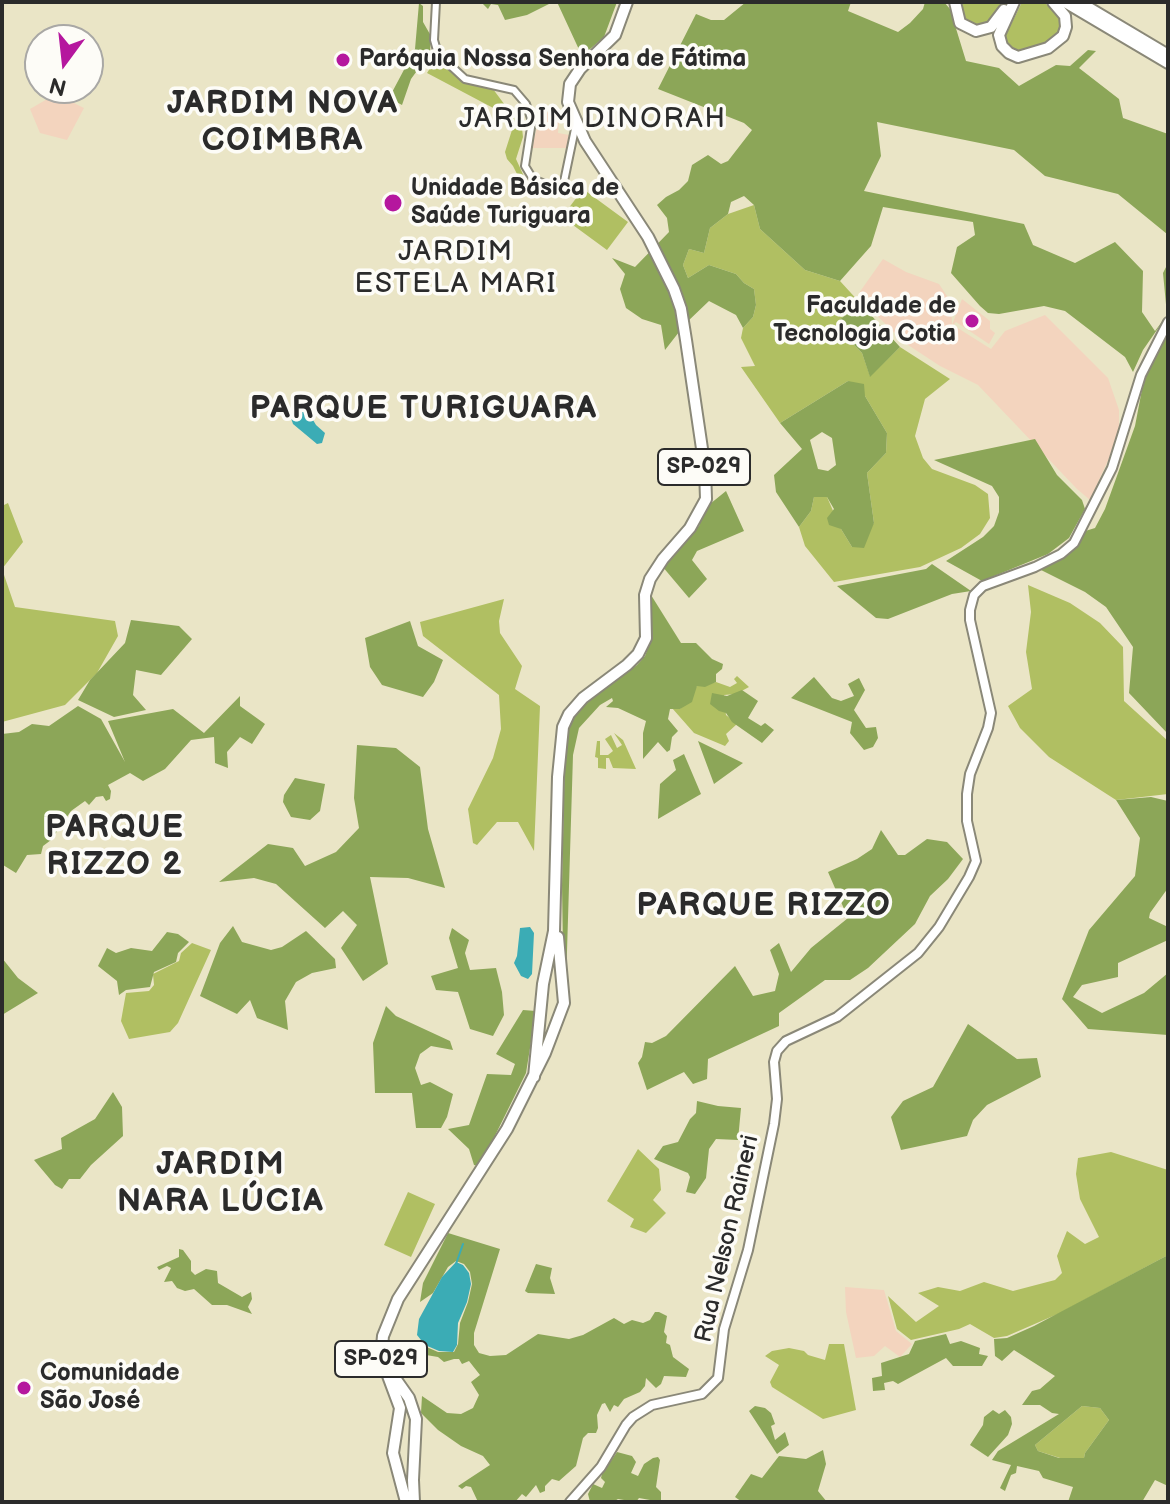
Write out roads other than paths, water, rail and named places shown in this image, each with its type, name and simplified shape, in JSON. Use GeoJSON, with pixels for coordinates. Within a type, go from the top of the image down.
{"type":"FeatureCollection","features":[{"type":"Feature","properties":{"kind":"highway","name":"SP-029"},"geometry":{"type":"LineString","coordinates":[[534,1077],[542,994],[549,978],[553,938],[558,777],[563,727],[569,714],[583,698],[638,654],[646,638],[645,595],[650,579],[690,528],[706,499],[681,309],[648,237],[576,124],[568,102],[570,84],[580,69],[612,39],[621,25],[624,2]]}},
{"type":"Feature","properties":{"kind":"highway"},"geometry":{"type":"LineString","coordinates":[[955,2],[960,23],[968,29],[981,31],[996,22],[1012,2]]}},
{"type":"Feature","properties":{"kind":"highway"},"geometry":{"type":"LineString","coordinates":[[1012,2],[999,35],[1002,46],[1009,53],[1026,57],[1048,48],[1063,36],[1065,16],[1054,2]]}},
{"type":"Feature","properties":{"kind":"highway"},"geometry":{"type":"LineString","coordinates":[[1054,2],[1129,41]]}},
{"type":"Feature","properties":{"kind":"highway"},"geometry":{"type":"LineString","coordinates":[[1065,2],[1168,65]]}},
{"type":"Feature","properties":{"kind":"highway"},"geometry":{"type":"LineString","coordinates":[[1079,2],[1168,55]]}},
{"type":"Feature","properties":{"kind":"highway","name":"SP-029"},"geometry":{"type":"LineString","coordinates":[[406,1502],[393,1446],[400,1408],[383,1368],[383,1336],[398,1299],[507,1129],[534,1077],[560,1014],[564,1003],[556,891]]}},
{"type":"Feature","properties":{"kind":"highway"},"geometry":{"type":"LineString","coordinates":[[549,978],[563,987]]}},
{"type":"Feature","properties":{"kind":"highway"},"geometry":{"type":"LineString","coordinates":[[541,1011],[549,1018],[560,1014]]}},
{"type":"Feature","properties":{"kind":"highway","name":"SP-029"},"geometry":{"type":"LineString","coordinates":[[414,1502],[417,1436],[414,1409],[391,1371],[385,1348],[396,1314],[444,1228]]}},
{"type":"Feature","properties":{"kind":"highway"},"geometry":{"type":"LineString","coordinates":[[396,1468],[397,1450],[401,1444],[411,1447],[415,1453]]}},
{"type":"Feature","properties":{"kind":"main road","name":"Rua Nelson Raineri"},"geometry":{"type":"LineString","coordinates":[[570,1502],[601,1467],[633,1417],[652,1405],[702,1394],[716,1383],[721,1366],[724,1329],[748,1250],[774,1124],[777,1099],[774,1062],[777,1051],[786,1041],[853,1006],[918,953],[939,927],[969,877],[976,861],[967,821],[967,794],[970,774],[991,713],[970,620],[974,595],[983,586],[1035,567],[1061,554],[1074,543],[1112,468],[1141,375],[1168,322]]}},
{"type":"Feature","properties":{"kind":"street"},"geometry":{"type":"LineString","coordinates":[[436,2],[434,40],[438,54],[465,79],[503,86],[521,96],[532,121],[525,166],[533,179],[562,191],[576,124]]}},
{"type":"Feature","properties":{"kind":"water"},"geometry":{"type":"Polygon","coordinates":[[[303,403],[316,425],[325,433],[322,443],[317,444],[293,424],[291,418],[294,411],[303,403]]]}},
{"type":"Feature","properties":{"kind":"water"},"geometry":{"type":"Polygon","coordinates":[[[530,927],[534,933],[532,974],[528,979],[521,976],[514,963],[520,928],[530,927]]]}},
{"type":"Feature","properties":{"kind":"water"},"geometry":{"type":"Polygon","coordinates":[[[456,1262],[469,1273],[471,1284],[458,1323],[457,1345],[453,1352],[439,1351],[425,1345],[417,1335],[419,1319],[442,1277],[456,1262]]]}},
{"type":"Feature","properties":{"kind":"waterway"},"geometry":{"type":"LineString","coordinates":[[456,1264],[463,1244]]}},
{"type":"Feature","properties":{"kind":"place","name":"Paróquia Nossa Senhora de Fátima"},"geometry":{"type":"Point","coordinates":[343,60]}},
{"type":"Feature","properties":{"kind":"place","name":"Unidade Básica de Saúde Turiguara"},"geometry":{"type":"Point","coordinates":[393,203]}},
{"type":"Feature","properties":{"kind":"place","name":"Faculdade de Tecnologia Cotia"},"geometry":{"type":"Point","coordinates":[972,321]}},
{"type":"Feature","properties":{"kind":"place","name":"Comunidade São José"},"geometry":{"type":"Point","coordinates":[24,1388]}},
{"type":"Feature","properties":{"kind":"district","name":"JARDIM DINORAH"},"geometry":{"type":"Point","coordinates":[593,120]}},
{"type":"Feature","properties":{"kind":"district","name":"JARDIM NOVA COIMBRA"},"geometry":{"type":"Point","coordinates":[283,124]}},
{"type":"Feature","properties":{"kind":"district","name":"JARDIM ESTELA MARI"},"geometry":{"type":"Point","coordinates":[456,269]}},
{"type":"Feature","properties":{"kind":"district","name":"PARQUE TURIGUARA"},"geometry":{"type":"Point","coordinates":[424,410]}},
{"type":"Feature","properties":{"kind":"district","name":"PARQUE RIZZO 2"},"geometry":{"type":"Point","coordinates":[115,848]}},
{"type":"Feature","properties":{"kind":"district","name":"PARQUE RIZZO"},"geometry":{"type":"Point","coordinates":[764,907]}},
{"type":"Feature","properties":{"kind":"district","name":"JARDIM NARA LÚCIA"},"geometry":{"type":"Point","coordinates":[221,1184]}}]}
